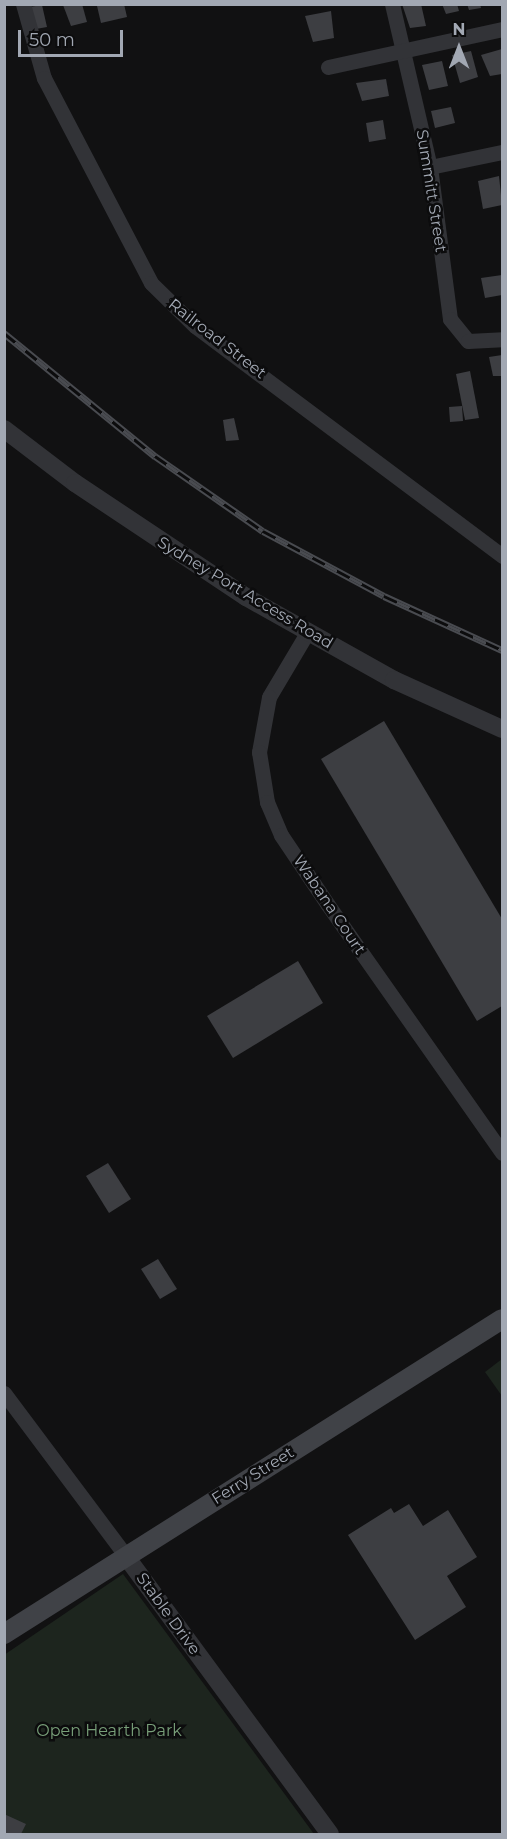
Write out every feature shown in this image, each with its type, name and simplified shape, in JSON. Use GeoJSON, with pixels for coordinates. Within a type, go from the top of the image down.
{"type":"FeatureCollection","features":[{"type":"Feature","properties":{"kind":"main road","name":"Ferry Street"},"geometry":{"type":"LineString","coordinates":[[4,1634],[125,1555],[502,1319]]}},
{"type":"Feature","properties":{"kind":"street","name":"Railroad Street"},"geometry":{"type":"LineString","coordinates":[[23,4],[44,78],[151,283],[195,326],[502,556]]}},
{"type":"Feature","properties":{"kind":"street","name":"Summitt Street"},"geometry":{"type":"LineString","coordinates":[[392,4],[405,50],[430,167],[447,302],[453,327],[465,340],[482,342],[502,339]]}},
{"type":"Feature","properties":{"kind":"street"},"geometry":{"type":"LineString","coordinates":[[328,67],[502,29]]}},
{"type":"Feature","properties":{"kind":"street"},"geometry":{"type":"LineString","coordinates":[[430,167],[502,152]]}},
{"type":"Feature","properties":{"kind":"street","name":"Sydney Port Access Road"},"geometry":{"type":"LineString","coordinates":[[4,429],[177,553],[307,633],[394,680],[502,729]]}},
{"type":"Feature","properties":{"kind":"street","name":"Wabana Court"},"geometry":{"type":"LineString","coordinates":[[307,633],[269,698],[259,752],[267,802],[281,835],[502,1153]]}},
{"type":"Feature","properties":{"kind":"street","name":"Stable Drive"},"geometry":{"type":"LineString","coordinates":[[4,1393],[330,1834]]}},
{"type":"Feature","properties":{"kind":"green space"},"geometry":{"type":"Polygon","coordinates":[[[502,1359],[502,1396],[485,1372],[502,1359]]]}},
{"type":"Feature","properties":{"kind":"green space","name":"Open Hearth Park"},"geometry":{"type":"Polygon","coordinates":[[[123,1574],[314,1834],[5,1834],[4,1655],[123,1574]]]}},
{"type":"Feature","properties":{"kind":"building"},"geometry":{"type":"Polygon","coordinates":[[[82,4],[87,22],[71,26],[63,5],[82,4]]]}},
{"type":"Feature","properties":{"kind":"building"},"geometry":{"type":"Polygon","coordinates":[[[124,4],[127,17],[101,23],[97,6],[124,4]]]}},
{"type":"Feature","properties":{"kind":"building"},"geometry":{"type":"Polygon","coordinates":[[[402,4],[421,4],[426,26],[410,28],[402,4]]]}},
{"type":"Feature","properties":{"kind":"building"},"geometry":{"type":"Polygon","coordinates":[[[442,4],[457,4],[459,11],[446,14],[442,4]]]}},
{"type":"Feature","properties":{"kind":"building"},"geometry":{"type":"Polygon","coordinates":[[[467,4],[480,4],[481,8],[469,10],[467,4]]]}},
{"type":"Feature","properties":{"kind":"building"},"geometry":{"type":"Polygon","coordinates":[[[42,5],[47,27],[36,29],[29,7],[42,5]]]}},
{"type":"Feature","properties":{"kind":"building"},"geometry":{"type":"Polygon","coordinates":[[[331,11],[334,38],[313,42],[305,16],[331,11]]]}},
{"type":"Feature","properties":{"kind":"building"},"geometry":{"type":"Polygon","coordinates":[[[502,49],[502,74],[490,76],[481,55],[502,49]]]}},
{"type":"Feature","properties":{"kind":"building"},"geometry":{"type":"Polygon","coordinates":[[[471,51],[478,77],[460,83],[452,55],[471,51]]]}},
{"type":"Feature","properties":{"kind":"building"},"geometry":{"type":"Polygon","coordinates":[[[442,61],[448,86],[429,90],[422,65],[442,61]]]}},
{"type":"Feature","properties":{"kind":"building"},"geometry":{"type":"Polygon","coordinates":[[[386,79],[389,96],[362,101],[356,83],[386,79]]]}},
{"type":"Feature","properties":{"kind":"building"},"geometry":{"type":"Polygon","coordinates":[[[451,107],[455,123],[435,128],[431,111],[451,107]]]}},
{"type":"Feature","properties":{"kind":"building"},"geometry":{"type":"Polygon","coordinates":[[[383,120],[386,139],[369,142],[366,123],[383,120]]]}},
{"type":"Feature","properties":{"kind":"building"},"geometry":{"type":"Polygon","coordinates":[[[499,176],[502,205],[483,209],[478,181],[499,176]]]}},
{"type":"Feature","properties":{"kind":"building"},"geometry":{"type":"Polygon","coordinates":[[[502,275],[502,295],[485,298],[481,278],[502,275]]]}},
{"type":"Feature","properties":{"kind":"building"},"geometry":{"type":"Polygon","coordinates":[[[502,355],[502,376],[493,376],[489,357],[502,355]]]}},
{"type":"Feature","properties":{"kind":"building"},"geometry":{"type":"Polygon","coordinates":[[[470,371],[479,418],[465,420],[456,374],[470,371]]]}},
{"type":"Feature","properties":{"kind":"building"},"geometry":{"type":"Polygon","coordinates":[[[462,406],[463,421],[450,422],[449,407],[462,406]]]}},
{"type":"Feature","properties":{"kind":"building"},"geometry":{"type":"Polygon","coordinates":[[[234,418],[239,440],[226,441],[223,420],[234,418]]]}},
{"type":"Feature","properties":{"kind":"building"},"geometry":{"type":"Polygon","coordinates":[[[384,721],[502,919],[502,1006],[477,1021],[321,759],[384,721]]]}},
{"type":"Feature","properties":{"kind":"building"},"geometry":{"type":"Polygon","coordinates":[[[298,961],[323,1003],[233,1058],[207,1016],[298,961]]]}},
{"type":"Feature","properties":{"kind":"building"},"geometry":{"type":"Polygon","coordinates":[[[108,1163],[131,1199],[109,1213],[86,1176],[108,1163]]]}},
{"type":"Feature","properties":{"kind":"building"},"geometry":{"type":"Polygon","coordinates":[[[158,1259],[177,1289],[160,1299],[141,1269],[158,1259]]]}},
{"type":"Feature","properties":{"kind":"building"},"geometry":{"type":"Polygon","coordinates":[[[409,1504],[423,1526],[448,1510],[477,1557],[447,1576],[466,1607],[415,1640],[348,1535],[391,1508],[394,1513],[409,1504]]]}},
{"type":"Feature","properties":{"kind":"building"},"geometry":{"type":"Polygon","coordinates":[[[4,1814],[26,1824],[21,1834],[4,1834],[4,1814]]]}},
{"type":"Feature","properties":{"kind":"railway"},"geometry":{"type":"LineString","coordinates":[[4,333],[155,456],[263,531],[384,596],[502,650]]}}]}
